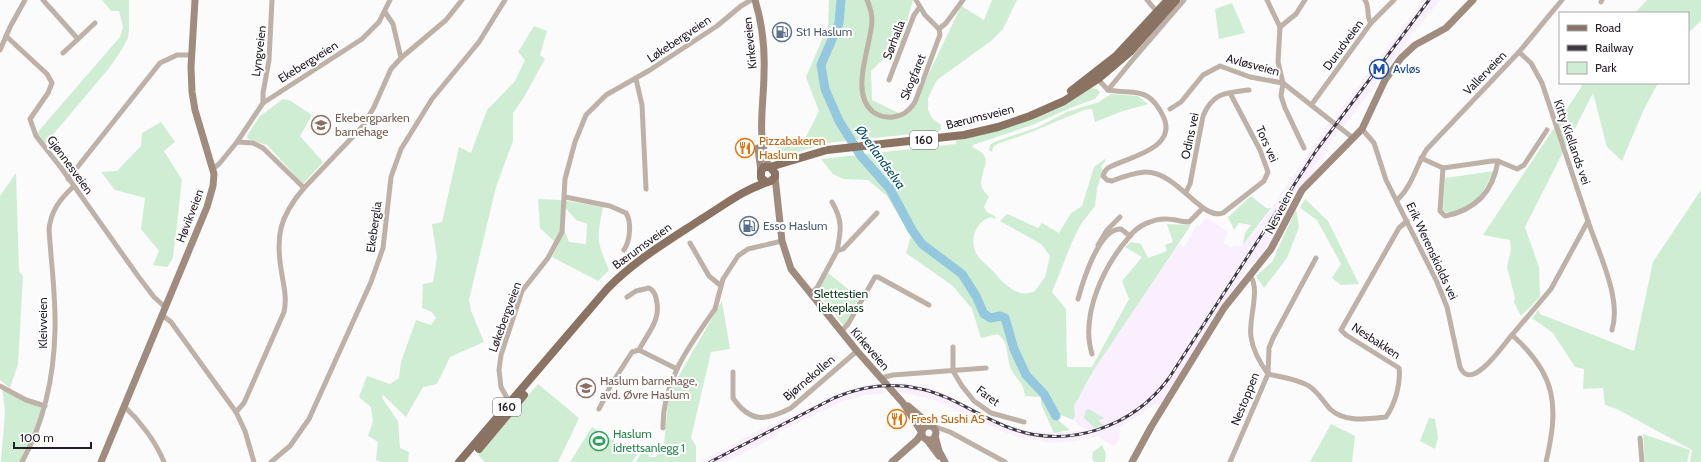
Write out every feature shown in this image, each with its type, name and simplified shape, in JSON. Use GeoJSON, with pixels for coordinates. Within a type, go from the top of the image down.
{"type":"FeatureCollection","features":[{"type":"Feature","properties":{"kind":"main road","name":"Høvikveien"},"geometry":{"type":"LineString","coordinates":[[101,462],[210,198],[214,179],[214,168],[194,106],[191,78],[195,0]]}},
{"type":"Feature","properties":{"kind":"main road","name":"Kirkeveien"},"geometry":{"type":"LineString","coordinates":[[755,0],[760,21],[764,59],[762,140],[770,167]]}},
{"type":"Feature","properties":{"kind":"main road","name":"Bærumsveien"},"geometry":{"type":"LineString","coordinates":[[770,167],[827,150],[949,137],[983,131],[1019,120],[1051,106],[1096,77],[1130,52],[1160,14],[1168,0]]}},
{"type":"Feature","properties":{"kind":"main road","name":"Bærumsveien"},"geometry":{"type":"LineString","coordinates":[[1160,14],[1176,0]]}},
{"type":"Feature","properties":{"kind":"main road","name":"Nesveien"},"geometry":{"type":"LineString","coordinates":[[1132,462],[1151,427],[1221,313],[1276,241],[1302,190],[1362,128],[1385,80],[1401,58],[1414,45],[1446,28],[1473,0]]}},
{"type":"Feature","properties":{"kind":"main road","name":"Kirkeveien"},"geometry":{"type":"LineString","coordinates":[[760,172],[757,136],[759,114],[762,108]]}},
{"type":"Feature","properties":{"kind":"main road","name":"Bærumsveien"},"geometry":{"type":"LineString","coordinates":[[775,176],[794,161]]}},
{"type":"Feature","properties":{"kind":"main road","name":"160"},"geometry":{"type":"LineString","coordinates":[[760,172],[764,167],[770,167]]}},
{"type":"Feature","properties":{"kind":"main road"},"geometry":{"type":"LineString","coordinates":[[770,167],[774,170],[775,176]]}},
{"type":"Feature","properties":{"kind":"main road","name":"Bærumsveien"},"geometry":{"type":"LineString","coordinates":[[741,192],[760,172]]}},
{"type":"Feature","properties":{"kind":"main road"},"geometry":{"type":"LineString","coordinates":[[760,172],[761,178],[766,181]]}},
{"type":"Feature","properties":{"kind":"main road","name":"Kirkeveien"},"geometry":{"type":"LineString","coordinates":[[775,176],[776,200],[782,241],[791,269],[841,332],[903,403],[924,436],[944,462]]}},
{"type":"Feature","properties":{"kind":"main road","name":"160"},"geometry":{"type":"LineString","coordinates":[[766,181],[771,181],[775,176]]}},
{"type":"Feature","properties":{"kind":"main road","name":"Kirkeveien"},"geometry":{"type":"LineString","coordinates":[[766,181],[776,200]]}},
{"type":"Feature","properties":{"kind":"main road","name":"Bærumsveien"},"geometry":{"type":"LineString","coordinates":[[466,462],[487,440],[555,352],[607,289],[626,271],[644,256],[741,192],[766,181]]}},
{"type":"Feature","properties":{"kind":"main road","name":"Kirkeveien"},"geometry":{"type":"LineString","coordinates":[[903,403],[910,407],[931,426],[936,435],[939,451],[944,462]]}},
{"type":"Feature","properties":{"kind":"main road","name":"Bærumsveien"},"geometry":{"type":"LineString","coordinates":[[459,462],[514,404]]}},
{"type":"Feature","properties":{"kind":"main road"},"geometry":{"type":"LineString","coordinates":[[924,436],[924,427],[931,426]]}},
{"type":"Feature","properties":{"kind":"main road"},"geometry":{"type":"LineString","coordinates":[[924,436],[932,440],[936,435]]}},
{"type":"Feature","properties":{"kind":"main road"},"geometry":{"type":"LineString","coordinates":[[892,462],[917,440],[924,436]]}},
{"type":"Feature","properties":{"kind":"street"},"geometry":{"type":"LineString","coordinates":[[0,50],[25,0]]}},
{"type":"Feature","properties":{"kind":"street"},"geometry":{"type":"LineString","coordinates":[[43,0],[78,39]]}},
{"type":"Feature","properties":{"kind":"street","name":"Lyngveien"},"geometry":{"type":"LineString","coordinates":[[263,103],[263,93],[270,60],[272,0]]}},
{"type":"Feature","properties":{"kind":"street","name":"Ekebergveien"},"geometry":{"type":"LineString","coordinates":[[214,168],[237,142],[263,103],[371,32],[385,12],[390,0]]}},
{"type":"Feature","properties":{"kind":"street"},"geometry":{"type":"LineString","coordinates":[[236,412],[244,403],[284,312],[286,299],[278,239],[286,212],[304,188],[363,126],[372,111],[391,69],[401,58],[443,24],[462,0]]}},
{"type":"Feature","properties":{"kind":"street","name":"Ekeberglia"},"geometry":{"type":"LineString","coordinates":[[271,462],[290,446],[309,419],[371,282],[383,248],[391,177],[401,149],[432,99],[478,42],[505,0]]}},
{"type":"Feature","properties":{"kind":"street","name":"Løkebergveien"},"geometry":{"type":"LineString","coordinates":[[514,404],[500,387],[499,370],[501,355],[522,292],[560,238],[564,224],[565,179],[571,156],[586,114],[606,95],[636,79],[717,26],[741,6],[751,0]]}},
{"type":"Feature","properties":{"kind":"street","name":"Skogfaret"},"geometry":{"type":"LineString","coordinates":[[867,0],[872,19],[863,70],[862,91],[867,106],[880,116],[886,118],[895,117],[910,109],[918,95],[940,35],[939,29]]}},
{"type":"Feature","properties":{"kind":"street"},"geometry":{"type":"LineString","coordinates":[[916,0],[920,8],[939,29],[946,23],[963,0]]}},
{"type":"Feature","properties":{"kind":"street"},"geometry":{"type":"LineString","coordinates":[[1147,0],[1160,14]]}},
{"type":"Feature","properties":{"kind":"street"},"geometry":{"type":"LineString","coordinates":[[1108,90],[1134,57],[1184,0]]}},
{"type":"Feature","properties":{"kind":"street"},"geometry":{"type":"LineString","coordinates":[[1266,0],[1280,27],[1278,62],[1283,83],[1281,96],[1304,148]]}},
{"type":"Feature","properties":{"kind":"street"},"geometry":{"type":"LineString","coordinates":[[1280,27],[1293,18],[1305,0]]}},
{"type":"Feature","properties":{"kind":"street"},"geometry":{"type":"LineString","coordinates":[[1365,0],[1368,4],[1369,20],[1371,23]]}},
{"type":"Feature","properties":{"kind":"street","name":"Durudveien"},"geometry":{"type":"LineString","coordinates":[[1312,104],[1371,23],[1394,0]]}},
{"type":"Feature","properties":{"kind":"street","name":"Vallerveien"},"geometry":{"type":"LineString","coordinates":[[1397,200],[1406,191],[1421,158],[1458,115],[1519,52],[1562,0]]}},
{"type":"Feature","properties":{"kind":"street","name":"Sørhalla"},"geometry":{"type":"LineString","coordinates":[[889,80],[914,15],[920,8]]}},
{"type":"Feature","properties":{"kind":"street"},"geometry":{"type":"LineString","coordinates":[[385,12],[393,24],[401,58]]}},
{"type":"Feature","properties":{"kind":"street"},"geometry":{"type":"LineString","coordinates":[[64,53],[95,23]]}},
{"type":"Feature","properties":{"kind":"street","name":"Gjønnesveien"},"geometry":{"type":"LineString","coordinates":[[6,36],[47,74],[52,83],[48,93],[30,119],[36,136],[150,292],[165,307]]}},
{"type":"Feature","properties":{"kind":"street","name":"Kitty Kiellands vei"},"geometry":{"type":"LineString","coordinates":[[1519,52],[1531,63],[1542,83],[1614,301],[1616,320],[1612,330]]}},
{"type":"Feature","properties":{"kind":"street"},"geometry":{"type":"LineString","coordinates":[[68,179],[160,63],[177,55],[191,55]]}},
{"type":"Feature","properties":{"kind":"street","name":"Avløsveien"},"geometry":{"type":"LineString","coordinates":[[1170,109],[1188,95],[1203,75],[1217,67],[1225,67],[1250,77],[1283,83],[1312,104],[1353,138]]}},
{"type":"Feature","properties":{"kind":"street"},"geometry":{"type":"LineString","coordinates":[[1092,354],[1090,348],[1090,324],[1094,299],[1101,280],[1112,259],[1137,228],[1165,218],[1189,222],[1196,217],[1202,209],[1186,192],[1162,176],[1146,172],[1112,181],[1107,180],[1103,176],[1108,168],[1136,157],[1156,145],[1161,139],[1165,122],[1159,109],[1142,93],[1108,90],[1096,77]]}},
{"type":"Feature","properties":{"kind":"street"},"geometry":{"type":"LineString","coordinates":[[636,79],[642,105],[646,189]]}},
{"type":"Feature","properties":{"kind":"street","name":"Odins vei"},"geometry":{"type":"LineString","coordinates":[[1186,192],[1190,184],[1203,116],[1207,107],[1221,94],[1249,90]]}},
{"type":"Feature","properties":{"kind":"street","name":"Tors vei"},"geometry":{"type":"LineString","coordinates":[[1202,209],[1214,214],[1223,213],[1264,182],[1268,176],[1266,165],[1260,150],[1230,92]]}},
{"type":"Feature","properties":{"kind":"street","name":"Erik Werenskiolds vei"},"geometry":{"type":"LineString","coordinates":[[1362,128],[1374,143],[1386,180],[1408,221],[1447,307],[1460,367],[1463,372],[1469,375],[1478,373],[1512,335]]}},
{"type":"Feature","properties":{"kind":"street"},"geometry":{"type":"LineString","coordinates":[[1421,158],[1443,168],[1498,161],[1517,169],[1521,168],[1532,155],[1547,130]]}},
{"type":"Feature","properties":{"kind":"street"},"geometry":{"type":"LineString","coordinates":[[237,142],[254,143],[263,148],[304,188]]}},
{"type":"Feature","properties":{"kind":"street"},"geometry":{"type":"LineString","coordinates":[[1443,168],[1440,211],[1445,216],[1470,208],[1477,204],[1493,180],[1498,161]]}},
{"type":"Feature","properties":{"kind":"street","name":"Kleivveien"},"geometry":{"type":"LineString","coordinates":[[22,462],[39,425],[51,372],[55,328],[50,222],[54,210],[63,196],[73,187]]}},
{"type":"Feature","properties":{"kind":"street"},"geometry":{"type":"LineString","coordinates":[[565,197],[610,206],[626,212],[629,218],[629,239],[624,250]]}},
{"type":"Feature","properties":{"kind":"street"},"geometry":{"type":"LineString","coordinates":[[810,294],[817,288],[837,251],[840,220],[832,202]]}},
{"type":"Feature","properties":{"kind":"street"},"geometry":{"type":"LineString","coordinates":[[837,251],[843,249],[877,213]]}},
{"type":"Feature","properties":{"kind":"street"},"geometry":{"type":"LineString","coordinates":[[1099,247],[1098,244],[1107,230],[1120,217]]}},
{"type":"Feature","properties":{"kind":"street","name":"Nesbakken"},"geometry":{"type":"LineString","coordinates":[[1268,374],[1308,385],[1316,391],[1330,408],[1342,417],[1367,419],[1386,417],[1392,408],[1395,398],[1400,376],[1399,368],[1346,336],[1341,330],[1399,228],[1408,221]]}},
{"type":"Feature","properties":{"kind":"street"},"geometry":{"type":"LineString","coordinates":[[1546,462],[1554,419],[1551,392],[1539,364],[1512,335],[1551,289],[1588,221]]}},
{"type":"Feature","properties":{"kind":"street"},"geometry":{"type":"LineString","coordinates":[[1078,299],[1086,270],[1099,247],[1117,229],[1121,229],[1130,236]]}},
{"type":"Feature","properties":{"kind":"street"},"geometry":{"type":"LineString","coordinates":[[664,428],[666,395],[677,369],[715,309],[720,285],[726,272],[743,251],[782,241]]}},
{"type":"Feature","properties":{"kind":"street"},"geometry":{"type":"LineString","coordinates":[[690,243],[710,276],[720,285]]}},
{"type":"Feature","properties":{"kind":"street","name":"Nestoppen"},"geometry":{"type":"LineString","coordinates":[[1230,462],[1268,374],[1269,348],[1273,338],[1316,258]]}},
{"type":"Feature","properties":{"kind":"street"},"geometry":{"type":"LineString","coordinates":[[1250,275],[1255,283],[1250,320],[1251,337],[1257,357],[1268,374]]}},
{"type":"Feature","properties":{"kind":"street"},"geometry":{"type":"LineString","coordinates":[[841,332],[848,324],[874,277],[878,277],[929,305]]}},
{"type":"Feature","properties":{"kind":"street"},"geometry":{"type":"LineString","coordinates":[[627,297],[636,291],[649,288],[655,295],[658,304],[657,318],[639,350]]}},
{"type":"Feature","properties":{"kind":"street"},"geometry":{"type":"LineString","coordinates":[[161,318],[174,327],[236,412],[245,431],[254,462]]}},
{"type":"Feature","properties":{"kind":"street"},"geometry":{"type":"LineString","coordinates":[[953,347],[953,371]]}},
{"type":"Feature","properties":{"kind":"street"},"geometry":{"type":"LineString","coordinates":[[599,409],[627,357],[632,352],[639,350],[677,369]]}},
{"type":"Feature","properties":{"kind":"street","name":"Bjørnekollen"},"geometry":{"type":"LineString","coordinates":[[733,372],[733,398],[744,411],[757,418],[763,418],[780,414],[791,408],[857,351]]}},
{"type":"Feature","properties":{"kind":"street","name":"Faret"},"geometry":{"type":"LineString","coordinates":[[880,378],[893,375],[986,368]]}},
{"type":"Feature","properties":{"kind":"street","name":"Faret"},"geometry":{"type":"LineString","coordinates":[[953,371],[967,393],[979,405],[998,416],[1024,422]]}},
{"type":"Feature","properties":{"kind":"street"},"geometry":{"type":"LineString","coordinates":[[0,386],[26,400],[44,406]]}},
{"type":"Feature","properties":{"kind":"street"},"geometry":{"type":"LineString","coordinates":[[124,406],[133,414],[153,441],[164,462]]}},
{"type":"Feature","properties":{"kind":"street"},"geometry":{"type":"LineString","coordinates":[[931,426],[950,432],[1005,462]]}},
{"type":"Feature","properties":{"kind":"street"},"geometry":{"type":"LineString","coordinates":[[936,435],[950,432]]}},
{"type":"Feature","properties":{"kind":"street"},"geometry":{"type":"LineString","coordinates":[[1640,438],[1642,462]]}},
{"type":"Feature","properties":{"kind":"shaded area"},"geometry":{"type":"Polygon","coordinates":[[[1423,0],[1440,0],[1418,28],[1416,27],[1409,36],[1411,37],[1345,125],[1344,124],[1333,138],[1323,158],[1314,166],[1313,174],[1305,183],[1270,244],[1255,263],[1249,264],[1164,400],[1158,406],[1155,404],[1118,429],[1120,438],[1114,447],[1098,436],[1076,441],[1054,443],[1018,437],[994,428],[932,399],[900,392],[893,383],[906,383],[934,389],[1005,424],[1026,430],[1052,433],[1087,430],[1078,425],[1075,420],[1074,406],[1093,371],[1179,244],[1184,247],[1197,225],[1200,226],[1206,217],[1228,232],[1223,245],[1226,244],[1232,248],[1234,246],[1239,247],[1243,245],[1257,229],[1330,122],[1333,124],[1337,119],[1335,117],[1423,0]]]}},
{"type":"Feature","properties":{"kind":"shaded area"},"geometry":{"type":"Polygon","coordinates":[[[877,382],[887,393],[866,395],[841,402],[776,433],[777,436],[726,462],[700,462],[771,424],[772,425],[843,391],[877,382]]]}},
{"type":"Feature","properties":{"kind":"green space"},"geometry":{"type":"Polygon","coordinates":[[[102,0],[129,0],[128,38],[110,67],[45,144],[36,134],[120,37],[123,27],[119,11],[111,11],[102,0]]]}},
{"type":"Feature","properties":{"kind":"green space"},"geometry":{"type":"Polygon","coordinates":[[[829,0],[913,0],[901,42],[871,71],[872,100],[901,114],[912,109],[961,6],[984,20],[992,0],[1017,0],[1003,29],[991,41],[937,80],[928,98],[928,110],[932,118],[941,125],[940,131],[827,143],[781,157],[774,140],[795,140],[806,137],[819,111],[806,77],[828,26],[829,0]]]}},
{"type":"Feature","properties":{"kind":"green space"},"geometry":{"type":"Polygon","coordinates":[[[1647,0],[1701,0],[1701,21],[1689,32],[1689,12],[1636,12],[1647,0]]]}},
{"type":"Feature","properties":{"kind":"green space"},"geometry":{"type":"Polygon","coordinates":[[[1232,3],[1245,33],[1219,39],[1215,9],[1232,3]]]}},
{"type":"Feature","properties":{"kind":"green space"},"geometry":{"type":"Polygon","coordinates":[[[534,26],[547,31],[540,55],[545,59],[524,97],[513,113],[513,141],[496,187],[469,300],[471,311],[484,342],[450,357],[437,384],[423,387],[406,417],[383,395],[382,398],[398,421],[400,448],[409,452],[408,462],[381,462],[376,460],[378,442],[368,436],[373,421],[371,407],[359,397],[367,376],[390,384],[399,378],[401,362],[416,320],[431,325],[436,318],[432,312],[422,308],[423,284],[433,282],[437,258],[432,224],[442,222],[459,147],[471,153],[487,110],[515,81],[525,60],[518,52],[534,26]]]}},
{"type":"Feature","properties":{"kind":"green space"},"geometry":{"type":"Polygon","coordinates":[[[1581,84],[1657,84],[1644,109],[1622,161],[1607,147],[1593,93],[1525,227],[1539,267],[1540,297],[1521,316],[1514,302],[1515,298],[1507,267],[1511,250],[1510,240],[1483,235],[1582,86],[1581,84]]]}},
{"type":"Feature","properties":{"kind":"green space"},"geometry":{"type":"Polygon","coordinates":[[[1090,88],[1097,89],[1100,92],[1095,99],[1070,108],[1035,124],[973,145],[972,147],[981,152],[985,158],[981,185],[989,196],[984,207],[987,212],[996,217],[995,219],[991,217],[981,222],[975,232],[973,242],[977,255],[1010,288],[1022,293],[1035,291],[1045,277],[1050,256],[1041,244],[1000,221],[1007,214],[1038,228],[1042,223],[1059,233],[1071,213],[1082,206],[1094,167],[1105,159],[1105,162],[1101,166],[1103,171],[1097,188],[1095,206],[1081,224],[1072,242],[1052,292],[1066,309],[1067,367],[1092,367],[1129,299],[1122,281],[1142,257],[1125,247],[1131,242],[1141,244],[1148,258],[1167,251],[1165,245],[1173,242],[1167,224],[1191,225],[1093,371],[1074,406],[1075,416],[1073,420],[1059,414],[1054,417],[1070,430],[1054,433],[1041,404],[1041,397],[1025,396],[1022,385],[1012,371],[1006,346],[1001,337],[997,334],[981,338],[972,309],[953,286],[906,253],[911,236],[887,196],[868,180],[843,179],[833,174],[821,159],[956,144],[956,140],[989,133],[1026,121],[1090,88]]]}},
{"type":"Feature","properties":{"kind":"green space"},"geometry":{"type":"Polygon","coordinates":[[[1111,94],[1138,96],[1148,104],[1120,112],[1095,122],[1092,109],[1084,110],[1029,133],[997,144],[993,147],[992,152],[989,150],[990,145],[994,142],[1038,127],[1067,112],[1099,102],[1111,94]]]}},
{"type":"Feature","properties":{"kind":"green space"},"geometry":{"type":"Polygon","coordinates":[[[283,99],[291,101],[312,115],[300,136],[323,162],[303,184],[267,145],[248,139],[247,136],[260,116],[283,99]]]}},
{"type":"Feature","properties":{"kind":"green space"},"geometry":{"type":"Polygon","coordinates":[[[161,122],[175,142],[164,151],[182,180],[173,258],[167,267],[153,265],[159,251],[141,229],[145,198],[115,190],[101,172],[117,171],[141,146],[142,133],[161,122]]]}},
{"type":"Feature","properties":{"kind":"green space"},"geometry":{"type":"Polygon","coordinates":[[[1494,171],[1482,193],[1474,202],[1457,211],[1443,211],[1445,178],[1494,171]]]}},
{"type":"Feature","properties":{"kind":"green space"},"geometry":{"type":"Polygon","coordinates":[[[16,173],[19,271],[23,276],[18,364],[10,388],[0,380],[0,196],[16,173]]]}},
{"type":"Feature","properties":{"kind":"green space"},"geometry":{"type":"Polygon","coordinates":[[[1701,190],[1701,462],[1690,462],[1692,450],[1617,409],[1605,405],[1603,388],[1583,389],[1584,369],[1575,367],[1553,333],[1532,318],[1539,309],[1540,314],[1634,351],[1653,262],[1701,190]]]}},
{"type":"Feature","properties":{"kind":"green space"},"geometry":{"type":"Polygon","coordinates":[[[1251,196],[1266,208],[1271,208],[1243,245],[1245,233],[1251,225],[1239,223],[1234,230],[1228,217],[1251,196]]]}},
{"type":"Feature","properties":{"kind":"green space"},"geometry":{"type":"Polygon","coordinates":[[[538,199],[560,200],[603,207],[599,239],[609,270],[598,281],[552,257],[558,245],[540,228],[538,199]],[[564,206],[562,224],[569,242],[586,244],[587,224],[576,220],[564,206]]]}},
{"type":"Feature","properties":{"kind":"green space"},"geometry":{"type":"Polygon","coordinates":[[[1305,199],[1328,221],[1359,284],[1341,285],[1332,278],[1341,264],[1317,220],[1300,208],[1305,199]]]}},
{"type":"Feature","properties":{"kind":"green space"},"geometry":{"type":"Polygon","coordinates":[[[1296,209],[1299,227],[1287,258],[1264,288],[1256,276],[1272,262],[1296,209]]]}},
{"type":"Feature","properties":{"kind":"green space","name":"Slettestien lekeplass"},"geometry":{"type":"Polygon","coordinates":[[[828,273],[859,298],[844,326],[817,292],[828,273]]]}},
{"type":"Feature","properties":{"kind":"green space"},"geometry":{"type":"Polygon","coordinates":[[[722,301],[730,349],[711,352],[691,438],[696,446],[696,462],[636,462],[640,455],[646,452],[650,457],[656,457],[664,445],[668,401],[673,386],[722,301]]]}},
{"type":"Feature","properties":{"kind":"green space"},"geometry":{"type":"Polygon","coordinates":[[[538,384],[579,418],[558,462],[485,462],[478,455],[538,384]]]}},
{"type":"Feature","properties":{"kind":"green space"},"geometry":{"type":"Polygon","coordinates":[[[2,387],[44,407],[30,444],[20,462],[1,462],[5,411],[2,387]]]}},
{"type":"Feature","properties":{"kind":"green space"},"geometry":{"type":"Polygon","coordinates":[[[1089,409],[1104,418],[1098,421],[1104,425],[1094,428],[1084,418],[1086,410],[1089,409]]]}},
{"type":"Feature","properties":{"kind":"green space"},"geometry":{"type":"Polygon","coordinates":[[[1429,418],[1435,419],[1438,438],[1435,449],[1420,441],[1429,418]]]}},
{"type":"Feature","properties":{"kind":"green space"},"geometry":{"type":"Polygon","coordinates":[[[1331,424],[1355,436],[1352,462],[1310,462],[1331,424]]]}},
{"type":"Feature","properties":{"kind":"green space","name":"Haslum idrettsanlegg 1"},"geometry":{"type":"Polygon","coordinates":[[[592,427],[637,455],[632,462],[570,462],[592,427]]]}},
{"type":"Feature","properties":{"kind":"green space"},"geometry":{"type":"Polygon","coordinates":[[[1643,434],[1690,450],[1687,462],[1645,462],[1643,434]]]}},
{"type":"Feature","properties":{"kind":"green space"},"geometry":{"type":"Polygon","coordinates":[[[1102,445],[1106,454],[1105,462],[1094,462],[1092,458],[1093,452],[1102,445]]]}},
{"type":"Feature","properties":{"kind":"waterway","name":"Øverlandselva"},"geometry":{"type":"LineString","coordinates":[[841,0],[839,23],[821,65],[825,89],[839,121],[861,156],[890,189],[912,230],[922,244],[962,274],[976,296],[984,314],[991,318],[1000,316],[1005,318],[1014,349],[1026,375],[1044,394],[1056,416]]}},
{"type":"Feature","properties":{"kind":"railway"},"geometry":{"type":"LineString","coordinates":[[710,462],[834,398],[877,386],[910,387],[933,392],[1010,428],[1032,434],[1054,436],[1076,435],[1098,430],[1137,410],[1154,395],[1169,378],[1316,151],[1429,0]]}},
{"type":"Feature","properties":{"kind":"place","name":"St1 Haslum"},"geometry":{"type":"Point","coordinates":[782,32]}},
{"type":"Feature","properties":{"kind":"place","name":"Avløs"},"geometry":{"type":"Point","coordinates":[1379,69]}},
{"type":"Feature","properties":{"kind":"place","name":"Ekebergparken barnehage"},"geometry":{"type":"Point","coordinates":[321,125]}},
{"type":"Feature","properties":{"kind":"place","name":"Pizzabakeren Haslum"},"geometry":{"type":"Point","coordinates":[745,148]}},
{"type":"Feature","properties":{"kind":"place","name":"Esso Haslum"},"geometry":{"type":"Point","coordinates":[749,226]}},
{"type":"Feature","properties":{"kind":"place","name":"Haslum barnehage, avd. Øvre Haslum"},"geometry":{"type":"Point","coordinates":[586,388]}},
{"type":"Feature","properties":{"kind":"place","name":"Fresh Sushi AS"},"geometry":{"type":"Point","coordinates":[897,419]}},
{"type":"Feature","properties":{"kind":"place","name":"Haslum idrettsanlegg 1"},"geometry":{"type":"Point","coordinates":[599,441]}}]}
